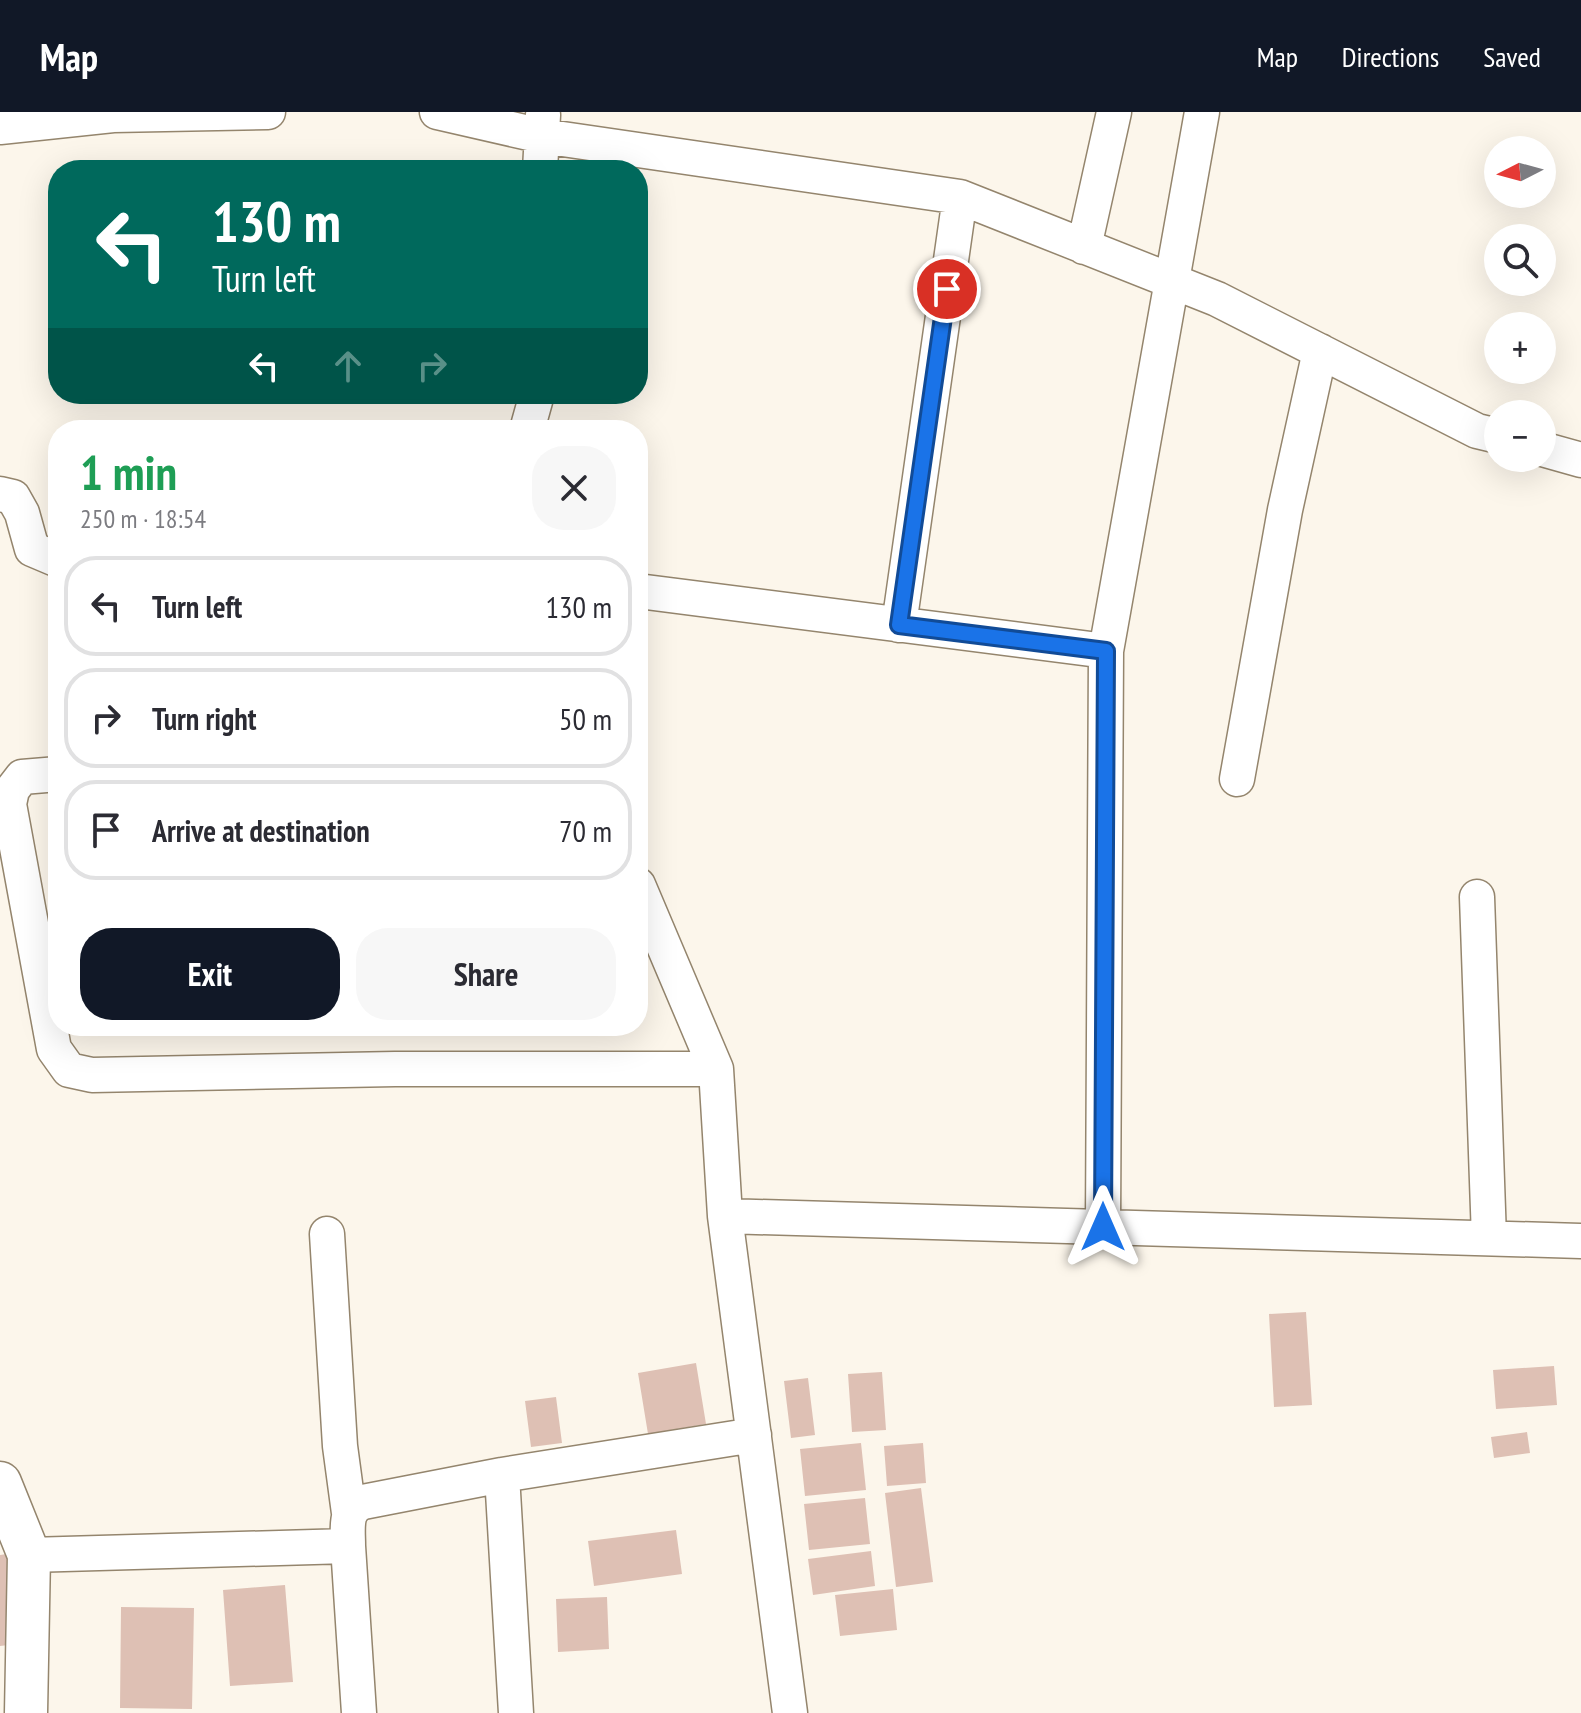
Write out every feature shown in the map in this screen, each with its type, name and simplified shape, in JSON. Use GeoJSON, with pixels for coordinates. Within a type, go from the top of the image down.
{"type":"FeatureCollection","features":[{"type":"Feature","properties":{"kind":"street"},"geometry":{"type":"LineString","coordinates":[[0,127],[113,114],[268,112]]}},
{"type":"Feature","properties":{"kind":"street"},"geometry":{"type":"LineString","coordinates":[[437,112],[543,124],[960,197],[1217,299],[1484,433]]}},
{"type":"Feature","properties":{"kind":"street"},"geometry":{"type":"LineString","coordinates":[[1084,247],[1114,112]]}},
{"type":"Feature","properties":{"kind":"street"},"geometry":{"type":"LineString","coordinates":[[1103,1227],[1106,651],[1202,112]]}},
{"type":"Feature","properties":{"kind":"street"},"geometry":{"type":"LineString","coordinates":[[541,160],[543,124]]}},
{"type":"Feature","properties":{"kind":"street"},"geometry":{"type":"LineString","coordinates":[[899,625],[960,197]]}},
{"type":"Feature","properties":{"kind":"street"},"geometry":{"type":"LineString","coordinates":[[1237,779],[1282,524],[1320,351]]}},
{"type":"Feature","properties":{"kind":"street"},"geometry":{"type":"LineString","coordinates":[[1556,453],[1581,460]]}},
{"type":"Feature","properties":{"kind":"street"},"geometry":{"type":"LineString","coordinates":[[0,494],[13,497],[22,513],[32,549],[48,556]]}},
{"type":"Feature","properties":{"kind":"street"},"geometry":{"type":"LineString","coordinates":[[648,592],[1106,651]]}},
{"type":"Feature","properties":{"kind":"street"},"geometry":{"type":"LineString","coordinates":[[48,775],[22,777],[12,790],[9,804],[48,1016]]}},
{"type":"Feature","properties":{"kind":"street"},"geometry":{"type":"LineString","coordinates":[[1477,897],[1489,1238]]}},
{"type":"Feature","properties":{"kind":"street"},"geometry":{"type":"LineString","coordinates":[[648,909],[716,1069],[725,1216],[790,1713]]}},
{"type":"Feature","properties":{"kind":"street"},"geometry":{"type":"LineString","coordinates":[[52,1036],[54,1049],[69,1070],[92,1075],[395,1069],[716,1069]]}},
{"type":"Feature","properties":{"kind":"street"},"geometry":{"type":"LineString","coordinates":[[725,1216],[1581,1241]]}},
{"type":"Feature","properties":{"kind":"street"},"geometry":{"type":"LineString","coordinates":[[327,1234],[359,1713]]}},
{"type":"Feature","properties":{"kind":"street"},"geometry":{"type":"LineString","coordinates":[[348,1529],[354,1505],[363,1502],[502,1475],[754,1435]]}},
{"type":"Feature","properties":{"kind":"street"},"geometry":{"type":"LineString","coordinates":[[502,1475],[516,1713]]}},
{"type":"Feature","properties":{"kind":"street"},"geometry":{"type":"LineString","coordinates":[[0,1483],[29,1555],[26,1713]]}},
{"type":"Feature","properties":{"kind":"street"},"geometry":{"type":"LineString","coordinates":[[29,1555],[348,1529]]}},
{"type":"Feature","properties":{"kind":"building"},"geometry":{"type":"Polygon","coordinates":[[[1306,1312],[1312,1405],[1274,1407],[1269,1314],[1306,1312]]]}},
{"type":"Feature","properties":{"kind":"building"},"geometry":{"type":"Polygon","coordinates":[[[696,1363],[706,1424],[648,1434],[638,1373],[696,1363]]]}},
{"type":"Feature","properties":{"kind":"building"},"geometry":{"type":"Polygon","coordinates":[[[1554,1366],[1557,1405],[1496,1409],[1493,1370],[1554,1366]]]}},
{"type":"Feature","properties":{"kind":"building"},"geometry":{"type":"Polygon","coordinates":[[[882,1372],[886,1430],[852,1432],[848,1374],[882,1372]]]}},
{"type":"Feature","properties":{"kind":"building"},"geometry":{"type":"Polygon","coordinates":[[[808,1378],[815,1435],[791,1438],[784,1381],[808,1378]]]}},
{"type":"Feature","properties":{"kind":"building"},"geometry":{"type":"Polygon","coordinates":[[[556,1397],[562,1443],[531,1447],[525,1401],[556,1397]]]}},
{"type":"Feature","properties":{"kind":"building"},"geometry":{"type":"Polygon","coordinates":[[[1527,1432],[1530,1453],[1494,1458],[1491,1437],[1527,1432]]]}},
{"type":"Feature","properties":{"kind":"building"},"geometry":{"type":"Polygon","coordinates":[[[861,1443],[866,1490],[805,1496],[800,1449],[861,1443]]]}},
{"type":"Feature","properties":{"kind":"building"},"geometry":{"type":"Polygon","coordinates":[[[923,1443],[926,1483],[887,1486],[884,1446],[923,1443]]]}},
{"type":"Feature","properties":{"kind":"building"},"geometry":{"type":"Polygon","coordinates":[[[921,1488],[933,1582],[896,1587],[885,1493],[921,1488]]]}},
{"type":"Feature","properties":{"kind":"building"},"geometry":{"type":"Polygon","coordinates":[[[865,1498],[870,1544],[809,1550],[804,1504],[865,1498]]]}},
{"type":"Feature","properties":{"kind":"building"},"geometry":{"type":"Polygon","coordinates":[[[676,1530],[682,1574],[594,1586],[588,1541],[676,1530]]]}},
{"type":"Feature","properties":{"kind":"building"},"geometry":{"type":"Polygon","coordinates":[[[871,1551],[875,1586],[813,1595],[808,1559],[871,1551]]]}},
{"type":"Feature","properties":{"kind":"building"},"geometry":{"type":"Polygon","coordinates":[[[14,1553],[26,1643],[0,1646],[0,1555],[14,1553]]]}},
{"type":"Feature","properties":{"kind":"building"},"geometry":{"type":"Polygon","coordinates":[[[285,1585],[293,1682],[230,1686],[223,1590],[285,1585]]]}},
{"type":"Feature","properties":{"kind":"building"},"geometry":{"type":"Polygon","coordinates":[[[893,1589],[897,1630],[840,1636],[835,1595],[893,1589]]]}},
{"type":"Feature","properties":{"kind":"building"},"geometry":{"type":"Polygon","coordinates":[[[607,1597],[609,1649],[558,1652],[556,1599],[607,1597]]]}},
{"type":"Feature","properties":{"kind":"building"},"geometry":{"type":"Polygon","coordinates":[[[121,1607],[194,1608],[192,1709],[120,1708],[121,1607]]]}},
{"type":"Feature","properties":{"kind":"route"},"geometry":{"type":"LineString","coordinates":[[947,289],[899,625],[1106,651],[1103,1227]]}}]}
